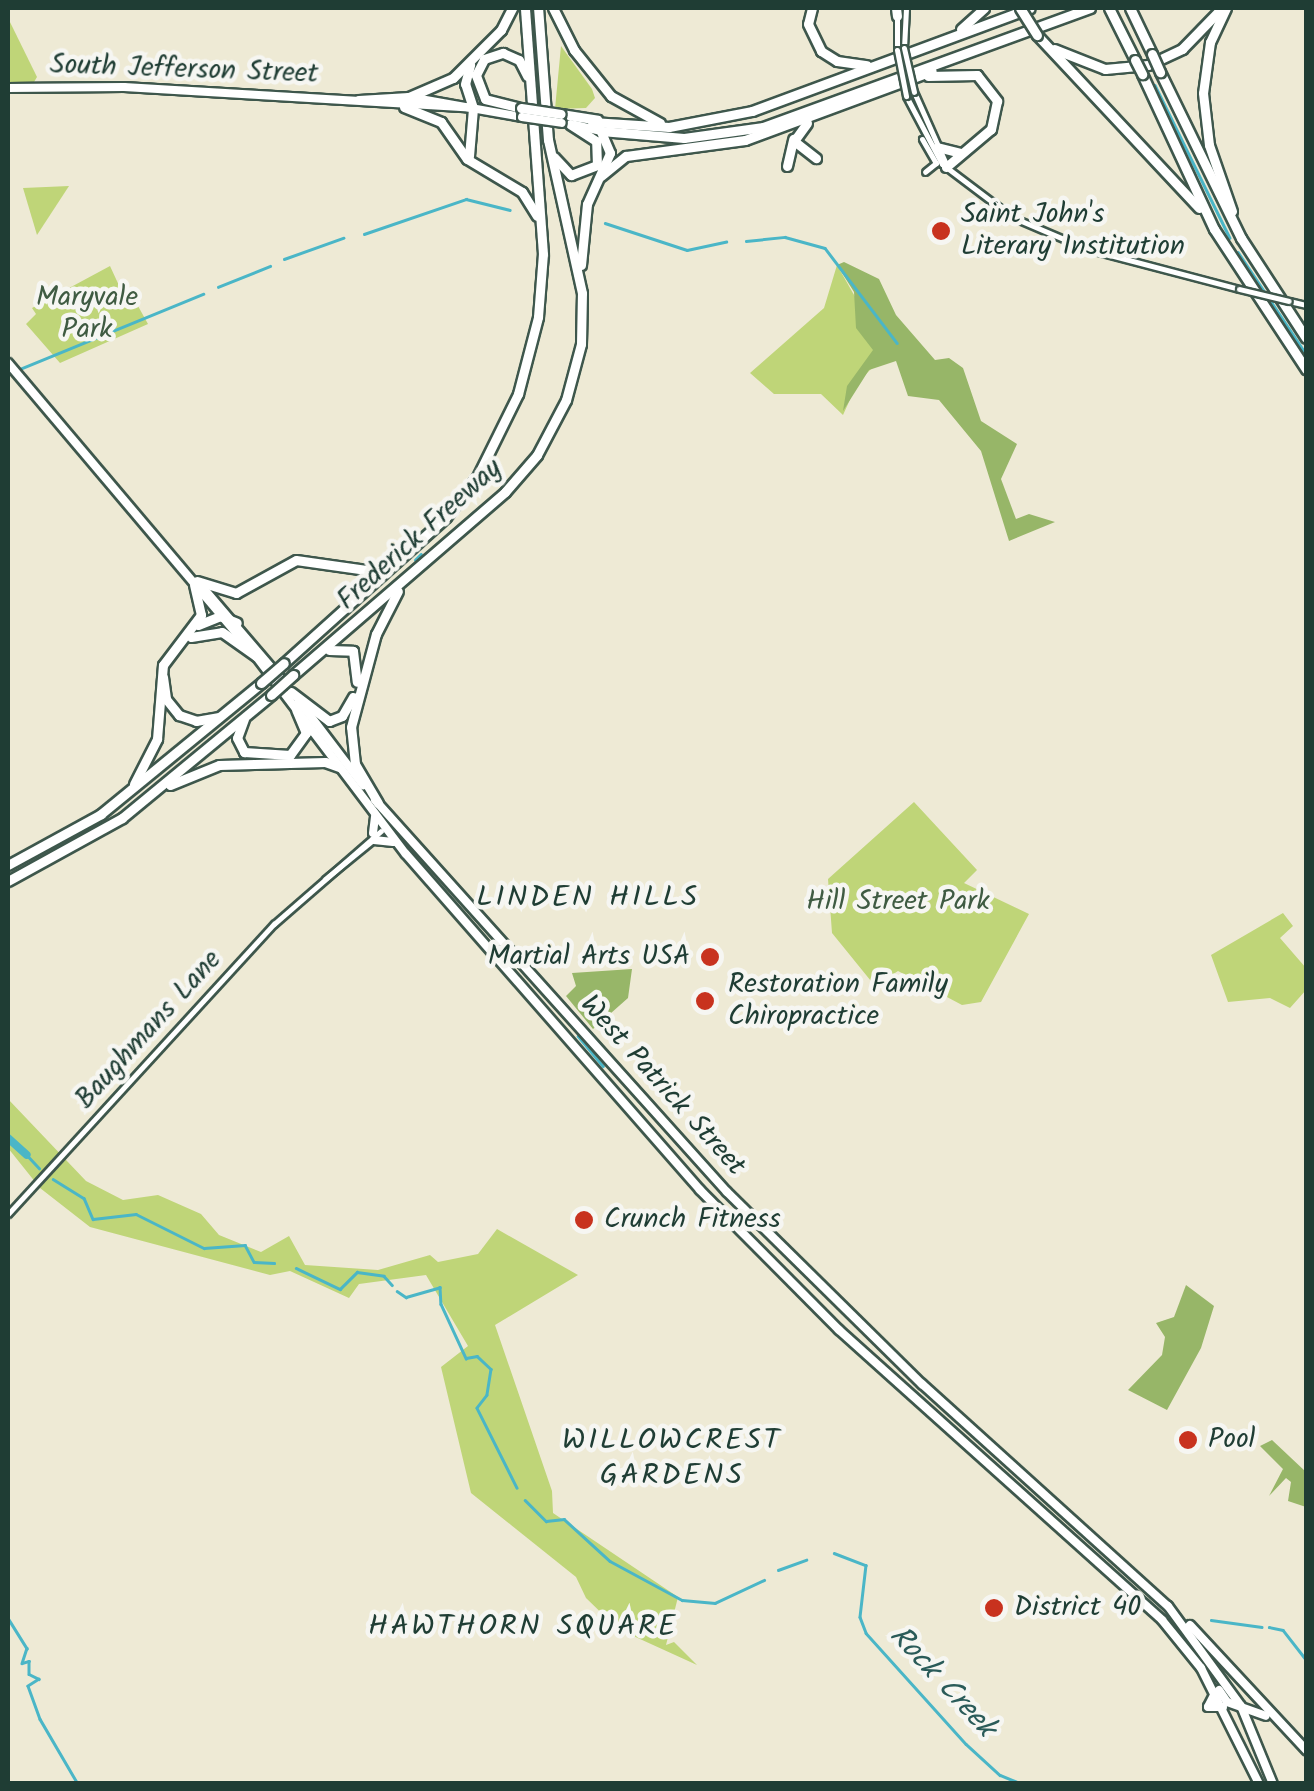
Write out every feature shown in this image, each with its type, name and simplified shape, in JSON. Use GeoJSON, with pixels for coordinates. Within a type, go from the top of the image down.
{"type":"FeatureCollection","features":[{"type":"Feature","properties":{"kind":"highway"},"geometry":{"type":"LineString","coordinates":[[406,102],[440,87],[471,62],[512,8]]}},
{"type":"Feature","properties":{"kind":"highway","name":"Frederick Freeway"},"geometry":{"type":"LineString","coordinates":[[8,865],[101,814],[241,700],[402,560],[462,497],[508,419],[538,317],[542,228],[524,8]]}},
{"type":"Feature","properties":{"kind":"highway","name":"Frederick Freeway"},"geometry":{"type":"LineString","coordinates":[[8,881],[122,818],[271,694],[435,555],[521,476],[554,426],[576,371],[582,293],[548,140],[538,8]]}},
{"type":"Feature","properties":{"kind":"highway"},"geometry":{"type":"LineString","coordinates":[[553,8],[574,50],[616,101],[660,123]]}},
{"type":"Feature","properties":{"kind":"highway"},"geometry":{"type":"LineString","coordinates":[[812,8],[808,24],[821,51],[844,63],[875,65]]}},
{"type":"Feature","properties":{"kind":"highway"},"geometry":{"type":"LineString","coordinates":[[932,44],[984,8]]}},
{"type":"Feature","properties":{"kind":"highway"},"geometry":{"type":"LineString","coordinates":[[1020,8],[1041,38],[1176,178],[1306,369]]}},
{"type":"Feature","properties":{"kind":"highway"},"geometry":{"type":"LineString","coordinates":[[532,93],[515,56],[494,54],[480,64],[476,80],[483,96],[521,112],[564,120],[694,123],[752,110],[1030,8]]}},
{"type":"Feature","properties":{"kind":"highway"},"geometry":{"type":"LineString","coordinates":[[631,135],[684,138],[762,127],[1090,8]]}},
{"type":"Feature","properties":{"kind":"highway"},"geometry":{"type":"LineString","coordinates":[[1109,8],[1214,229]]}},
{"type":"Feature","properties":{"kind":"highway"},"geometry":{"type":"LineString","coordinates":[[1130,8],[1249,250],[1306,338]]}},
{"type":"Feature","properties":{"kind":"highway"},"geometry":{"type":"LineString","coordinates":[[1041,38],[1092,66],[1134,68],[1182,50],[1224,8]]}},
{"type":"Feature","properties":{"kind":"highway"},"geometry":{"type":"LineString","coordinates":[[1224,8],[1206,56],[1204,112],[1214,164],[1249,250]]}},
{"type":"Feature","properties":{"kind":"highway"},"geometry":{"type":"LineString","coordinates":[[600,176],[638,153],[710,147],[830,110],[916,79],[1008,37]]}},
{"type":"Feature","properties":{"kind":"highway"},"geometry":{"type":"LineString","coordinates":[[471,62],[464,84],[473,108],[466,139],[471,163]]}},
{"type":"Feature","properties":{"kind":"highway"},"geometry":{"type":"LineString","coordinates":[[916,79],[960,71],[977,75],[995,94],[991,130],[946,166]]}},
{"type":"Feature","properties":{"kind":"highway"},"geometry":{"type":"LineString","coordinates":[[406,102],[441,122],[471,163],[522,192],[542,228]]}},
{"type":"Feature","properties":{"kind":"highway"},"geometry":{"type":"LineString","coordinates":[[786,166],[794,135],[830,110]]}},
{"type":"Feature","properties":{"kind":"highway"},"geometry":{"type":"LineString","coordinates":[[548,140],[563,171],[590,172],[598,146],[564,120]]}},
{"type":"Feature","properties":{"kind":"highway"},"geometry":{"type":"LineString","coordinates":[[592,122],[694,123]]}},
{"type":"Feature","properties":{"kind":"highway"},"geometry":{"type":"LineString","coordinates":[[582,293],[583,227],[610,153],[601,131],[592,122]]}},
{"type":"Feature","properties":{"kind":"highway"},"geometry":{"type":"LineString","coordinates":[[601,131],[710,147]]}},
{"type":"Feature","properties":{"kind":"highway"},"geometry":{"type":"LineString","coordinates":[[794,135],[797,145],[816,158]]}},
{"type":"Feature","properties":{"kind":"highway"},"geometry":{"type":"LineString","coordinates":[[938,146],[963,153]]}},
{"type":"Feature","properties":{"kind":"highway"},"geometry":{"type":"LineString","coordinates":[[375,807],[355,764],[352,721],[384,614],[435,555]]}},
{"type":"Feature","properties":{"kind":"highway"},"geometry":{"type":"LineString","coordinates":[[193,581],[236,592],[296,560],[366,570],[402,560]]}},
{"type":"Feature","properties":{"kind":"highway"},"geometry":{"type":"LineString","coordinates":[[193,581],[202,607],[196,627]]}},
{"type":"Feature","properties":{"kind":"highway"},"geometry":{"type":"LineString","coordinates":[[101,814],[149,764],[157,739],[157,680],[173,649],[196,627],[223,618],[237,623]]}},
{"type":"Feature","properties":{"kind":"highway"},"geometry":{"type":"LineString","coordinates":[[241,700],[214,719],[187,719],[166,699],[164,674],[185,641],[206,631],[227,634],[256,656]]}},
{"type":"Feature","properties":{"kind":"highway"},"geometry":{"type":"LineString","coordinates":[[292,692],[323,720],[345,714],[358,659],[344,646],[317,655]]}},
{"type":"Feature","properties":{"kind":"highway"},"geometry":{"type":"LineString","coordinates":[[252,709],[237,738],[244,752],[261,757],[290,755],[301,747],[306,734],[296,710]]}},
{"type":"Feature","properties":{"kind":"highway"},"geometry":{"type":"LineString","coordinates":[[122,818],[188,775],[219,765],[325,762],[339,767]]}},
{"type":"Feature","properties":{"kind":"main road"},"geometry":{"type":"LineString","coordinates":[[906,8],[904,48],[910,94],[946,166]]}},
{"type":"Feature","properties":{"kind":"main road"},"geometry":{"type":"LineString","coordinates":[[897,10],[896,50],[921,131],[936,163],[925,172]]}},
{"type":"Feature","properties":{"kind":"main road","name":"South Jefferson Street"},"geometry":{"type":"LineString","coordinates":[[8,88],[153,89],[521,112]]}},
{"type":"Feature","properties":{"kind":"main road"},"geometry":{"type":"LineString","coordinates":[[153,89],[154,101]]}},
{"type":"Feature","properties":{"kind":"main road"},"geometry":{"type":"LineString","coordinates":[[564,120],[592,122]]}},
{"type":"Feature","properties":{"kind":"main road"},"geometry":{"type":"LineString","coordinates":[[564,120],[601,131]]}},
{"type":"Feature","properties":{"kind":"main road"},"geometry":{"type":"LineString","coordinates":[[921,131],[946,166],[980,197],[1067,242],[1306,305]]}},
{"type":"Feature","properties":{"kind":"main road","name":"West Patrick Street"},"geometry":{"type":"LineString","coordinates":[[8,363],[256,656],[339,767],[375,807]]}},
{"type":"Feature","properties":{"kind":"main road","name":"West Patrick Street"},"geometry":{"type":"LineString","coordinates":[[193,581],[237,623],[292,692],[375,807],[381,831],[726,1191],[922,1384],[1168,1606],[1242,1706],[1273,1784]]}},
{"type":"Feature","properties":{"kind":"main road"},"geometry":{"type":"LineString","coordinates":[[375,807],[381,831],[399,846]]}},
{"type":"Feature","properties":{"kind":"main road","name":"West Patrick Street"},"geometry":{"type":"LineString","coordinates":[[381,831],[399,846],[750,1244],[900,1385],[1082,1542],[1202,1668],[1260,1784]]}},
{"type":"Feature","properties":{"kind":"main road","name":"Baughmans Lane"},"geometry":{"type":"LineString","coordinates":[[8,1214],[272,925],[381,831]]}},
{"type":"Feature","properties":{"kind":"main road"},"geometry":{"type":"LineString","coordinates":[[1168,1606],[1306,1750]]}},
{"type":"Feature","properties":{"kind":"main road"},"geometry":{"type":"LineString","coordinates":[[1202,1668],[1227,1702],[1242,1706],[1288,1733]]}},
{"type":"Feature","properties":{"kind":"main road"},"geometry":{"type":"LineString","coordinates":[[1230,1718],[1239,1716],[1251,1728]]}},
{"type":"Feature","properties":{"kind":"green space"},"geometry":{"type":"Polygon","coordinates":[[[8,18],[37,77],[34,82],[8,83],[8,18]]]}},
{"type":"Feature","properties":{"kind":"green space"},"geometry":{"type":"Polygon","coordinates":[[[561,46],[592,89],[595,98],[586,108],[555,109],[561,46]]]}},
{"type":"Feature","properties":{"kind":"green space"},"geometry":{"type":"Polygon","coordinates":[[[69,186],[37,235],[23,188],[69,186]]]}},
{"type":"Feature","properties":{"kind":"green space"},"geometry":{"type":"Polygon","coordinates":[[[844,262],[879,279],[896,315],[935,360],[949,358],[963,368],[981,421],[1017,444],[1001,479],[1016,519],[1029,514],[1055,522],[1009,541],[981,451],[939,400],[908,396],[896,361],[869,370],[843,411],[847,386],[873,350],[856,328],[854,292],[837,265],[844,262]]]}},
{"type":"Feature","properties":{"kind":"green space"},"geometry":{"type":"Polygon","coordinates":[[[837,265],[887,353],[858,382],[843,415],[821,394],[774,394],[750,373],[824,308],[837,265]]]}},
{"type":"Feature","properties":{"kind":"green space","name":"Maryvale Park"},"geometry":{"type":"Polygon","coordinates":[[[110,266],[128,305],[138,306],[148,324],[60,363],[26,324],[36,314],[32,308],[110,266]]]}},
{"type":"Feature","properties":{"kind":"green space","name":"Hill Street Park"},"geometry":{"type":"Polygon","coordinates":[[[914,802],[977,870],[964,883],[1029,914],[981,1002],[962,1005],[898,971],[875,986],[832,933],[828,879],[914,802]]]}},
{"type":"Feature","properties":{"kind":"green space"},"geometry":{"type":"Polygon","coordinates":[[[1283,913],[1293,926],[1280,938],[1306,968],[1306,990],[1290,1008],[1270,998],[1228,1002],[1211,955],[1283,913]]]}},
{"type":"Feature","properties":{"kind":"green space"},"geometry":{"type":"Polygon","coordinates":[[[632,969],[628,998],[593,1029],[566,996],[576,986],[572,973],[632,969]]]}},
{"type":"Feature","properties":{"kind":"green space"},"geometry":{"type":"Polygon","coordinates":[[[8,1099],[86,1181],[123,1200],[158,1195],[201,1214],[219,1235],[261,1252],[289,1236],[305,1265],[378,1270],[430,1255],[438,1262],[478,1254],[497,1229],[578,1275],[495,1325],[552,1491],[553,1513],[678,1597],[666,1645],[674,1642],[697,1665],[618,1629],[586,1598],[576,1577],[471,1493],[441,1367],[468,1346],[426,1275],[359,1284],[349,1298],[290,1271],[270,1275],[90,1227],[40,1188],[8,1148],[8,1099]]]}},
{"type":"Feature","properties":{"kind":"green space"},"geometry":{"type":"Polygon","coordinates":[[[1186,1285],[1214,1306],[1201,1348],[1167,1410],[1128,1390],[1162,1355],[1165,1337],[1156,1323],[1174,1317],[1186,1285]]]}},
{"type":"Feature","properties":{"kind":"green space"},"geometry":{"type":"Polygon","coordinates":[[[1272,1440],[1306,1472],[1306,1507],[1288,1501],[1291,1482],[1286,1478],[1269,1496],[1283,1469],[1260,1446],[1272,1440]]]}},
{"type":"Feature","properties":{"kind":"waterway"},"geometry":{"type":"LineString","coordinates":[[1155,85],[1230,238]]}},
{"type":"Feature","properties":{"kind":"waterway"},"geometry":{"type":"LineString","coordinates":[[364,234],[466,199],[510,210]]}},
{"type":"Feature","properties":{"kind":"waterway"},"geometry":{"type":"LineString","coordinates":[[605,223],[687,250],[726,242]]}},
{"type":"Feature","properties":{"kind":"waterway"},"geometry":{"type":"LineString","coordinates":[[746,241],[785,237],[825,248],[897,343]]}},
{"type":"Feature","properties":{"kind":"waterway"},"geometry":{"type":"LineString","coordinates":[[284,259],[343,238]]}},
{"type":"Feature","properties":{"kind":"waterway"},"geometry":{"type":"LineString","coordinates":[[1238,252],[1306,354]]}},
{"type":"Feature","properties":{"kind":"waterway"},"geometry":{"type":"LineString","coordinates":[[218,287],[270,266]]}},
{"type":"Feature","properties":{"kind":"waterway"},"geometry":{"type":"LineString","coordinates":[[20,369],[203,294]]}},
{"type":"Feature","properties":{"kind":"waterway"},"geometry":{"type":"LineString","coordinates":[[415,560],[421,554]]}},
{"type":"Feature","properties":{"kind":"waterway"},"geometry":{"type":"LineString","coordinates":[[578,1036],[603,1066]]}},
{"type":"Feature","properties":{"kind":"waterway","name":"Rock Creek"},"geometry":{"type":"LineString","coordinates":[[8,1138],[27,1155]]}},
{"type":"Feature","properties":{"kind":"waterway","name":"Rock Creek"},"geometry":{"type":"LineString","coordinates":[[27,1155],[39,1168]]}},
{"type":"Feature","properties":{"kind":"waterway","name":"Rock Creek"},"geometry":{"type":"LineString","coordinates":[[53,1179],[84,1198],[93,1219],[136,1214],[204,1248],[245,1245],[254,1262],[274,1263]]}},
{"type":"Feature","properties":{"kind":"waterway","name":"Rock Creek"},"geometry":{"type":"LineString","coordinates":[[296,1268],[340,1289],[357,1272],[384,1276],[392,1285]]}},
{"type":"Feature","properties":{"kind":"waterway","name":"Rock Creek"},"geometry":{"type":"LineString","coordinates":[[397,1291],[406,1297],[440,1287],[441,1304],[466,1358],[477,1356],[491,1369],[487,1395],[477,1408],[517,1488]]}},
{"type":"Feature","properties":{"kind":"waterway","name":"Rock Creek"},"geometry":{"type":"LineString","coordinates":[[525,1500],[546,1521],[564,1519],[610,1561],[682,1600],[715,1603],[764,1580]]}},
{"type":"Feature","properties":{"kind":"waterway","name":"Rock Creek"},"geometry":{"type":"LineString","coordinates":[[834,1553],[866,1565],[860,1617],[866,1633],[966,1744],[1000,1775],[1022,1784]]}},
{"type":"Feature","properties":{"kind":"waterway","name":"Rock Creek"},"geometry":{"type":"LineString","coordinates":[[778,1570],[806,1560]]}},
{"type":"Feature","properties":{"kind":"waterway"},"geometry":{"type":"LineString","coordinates":[[8,1602],[8,1609]]}},
{"type":"Feature","properties":{"kind":"waterway"},"geometry":{"type":"LineString","coordinates":[[8,1618],[27,1648],[22,1663],[29,1661],[29,1674],[39,1679],[28,1686],[40,1719],[78,1784]]}},
{"type":"Feature","properties":{"kind":"waterway"},"geometry":{"type":"LineString","coordinates":[[1211,1620],[1262,1627]]}},
{"type":"Feature","properties":{"kind":"waterway"},"geometry":{"type":"LineString","coordinates":[[1269,1627],[1283,1630],[1306,1659]]}},
{"type":"Feature","properties":{"kind":"place","name":"Saint John's Literary Institution"},"geometry":{"type":"Point","coordinates":[941,231]}},
{"type":"Feature","properties":{"kind":"place","name":"Martial Arts USA"},"geometry":{"type":"Point","coordinates":[710,957]}},
{"type":"Feature","properties":{"kind":"place","name":"Restoration Family Chiropractice"},"geometry":{"type":"Point","coordinates":[705,1001]}},
{"type":"Feature","properties":{"kind":"place","name":"Crunch Fitness"},"geometry":{"type":"Point","coordinates":[584,1220]}},
{"type":"Feature","properties":{"kind":"place","name":"Pool"},"geometry":{"type":"Point","coordinates":[1188,1440]}},
{"type":"Feature","properties":{"kind":"place","name":"District 40"},"geometry":{"type":"Point","coordinates":[994,1608]}},
{"type":"Feature","properties":{"kind":"district","name":"LINDEN HILLS"},"geometry":{"type":"Point","coordinates":[588,898]}},
{"type":"Feature","properties":{"kind":"district","name":"WILLOWCREST GARDENS"},"geometry":{"type":"Point","coordinates":[672,1458]}},
{"type":"Feature","properties":{"kind":"district","name":"HAWTHORN SQUARE"},"geometry":{"type":"Point","coordinates":[523,1627]}}]}
